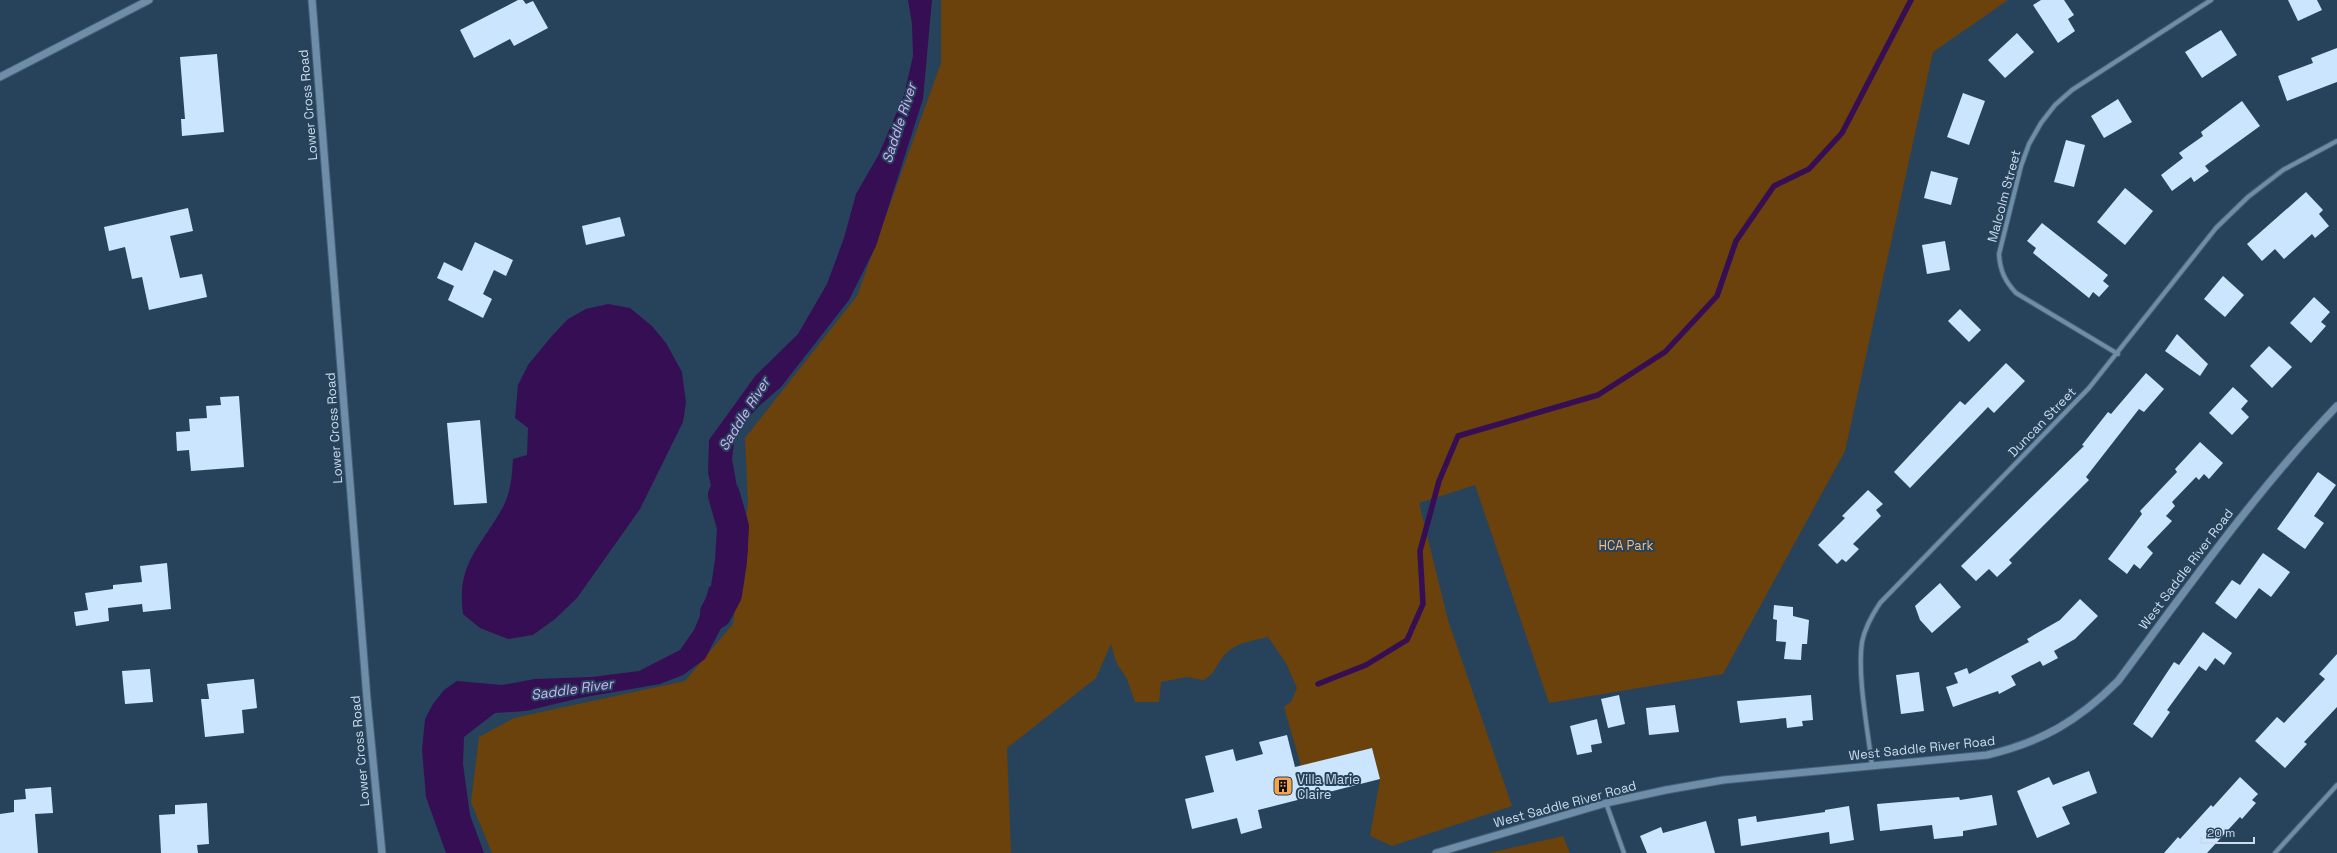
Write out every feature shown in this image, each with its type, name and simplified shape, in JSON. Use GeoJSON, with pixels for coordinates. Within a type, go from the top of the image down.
{"type":"FeatureCollection","features":[{"type":"Feature","properties":{"kind":"street"},"geometry":{"type":"LineString","coordinates":[[0,77],[149,0]]}},
{"type":"Feature","properties":{"kind":"street","name":"Lower Cross Road"},"geometry":{"type":"LineString","coordinates":[[312,0],[367,699],[382,853]]}},
{"type":"Feature","properties":{"kind":"street","name":"Malcolm Street"},"geometry":{"type":"LineString","coordinates":[[2118,354],[2016,293],[2006,282],[2000,268],[1999,254],[2021,166],[2029,144],[2041,123],[2072,90],[2211,0]]}},
{"type":"Feature","properties":{"kind":"street","name":"Duncan Street"},"geometry":{"type":"LineString","coordinates":[[1872,766],[1861,660],[1863,640],[1869,621],[1886,595],[2089,388],[2118,354],[2152,307],[2216,228],[2237,207],[2283,170],[2337,141]]}},
{"type":"Feature","properties":{"kind":"street","name":"West Saddle River Road"},"geometry":{"type":"LineString","coordinates":[[1436,853],[1606,803],[1723,780],[1987,755],[2017,748],[2045,737],[2072,721],[2091,707],[2118,681],[2251,502],[2295,450],[2337,406]]}},
{"type":"Feature","properties":{"kind":"street"},"geometry":{"type":"LineString","coordinates":[[2275,853],[2337,785]]}},
{"type":"Feature","properties":{"kind":"street"},"geometry":{"type":"LineString","coordinates":[[1606,803],[1624,853]]}},
{"type":"Feature","properties":{"kind":"green space","name":"HCA Park"},"geometry":{"type":"Polygon","coordinates":[[[941,0],[2008,0],[1933,52],[1845,451],[1723,674],[1549,703],[1475,485],[1419,503],[1448,620],[1512,806],[1392,846],[1370,836],[1380,779],[1372,748],[1301,766],[1284,707],[1291,702],[1297,688],[1286,663],[1268,637],[1243,643],[1227,652],[1213,672],[1204,680],[1187,677],[1161,682],[1159,702],[1135,702],[1127,679],[1116,662],[1111,644],[1096,678],[1007,748],[1011,853],[492,853],[471,802],[479,737],[514,718],[685,681],[733,624],[748,503],[745,438],[857,296],[941,63],[941,0]]]}},
{"type":"Feature","properties":{"kind":"green space"},"geometry":{"type":"Polygon","coordinates":[[[1563,836],[1570,853],[1489,853],[1563,836]]]}},
{"type":"Feature","properties":{"kind":"water"},"geometry":{"type":"Polygon","coordinates":[[[908,0],[932,0],[923,99],[876,246],[849,300],[781,387],[759,406],[735,433],[732,459],[748,548],[743,586],[705,659],[683,675],[660,684],[580,698],[526,711],[495,713],[464,737],[463,764],[470,815],[484,853],[446,853],[426,797],[422,750],[425,719],[433,704],[444,690],[457,681],[502,685],[535,679],[592,677],[639,671],[680,650],[694,630],[704,606],[709,587],[723,580],[733,567],[734,549],[731,534],[720,521],[708,472],[709,440],[756,375],[798,334],[827,284],[844,238],[856,194],[879,154],[904,95],[913,56],[912,24],[908,0]]]}},
{"type":"Feature","properties":{"kind":"water"},"geometry":{"type":"Polygon","coordinates":[[[608,304],[630,308],[652,326],[666,343],[682,372],[686,402],[683,422],[640,509],[577,598],[555,619],[533,635],[508,639],[480,628],[463,614],[462,596],[463,581],[472,556],[495,521],[508,496],[511,484],[513,459],[527,455],[528,428],[515,418],[518,385],[528,365],[568,319],[586,309],[608,304]]]}},
{"type":"Feature","properties":{"kind":"building"},"geometry":{"type":"Polygon","coordinates":[[[518,0],[523,0],[526,4],[533,1],[548,28],[514,46],[510,39],[474,58],[460,30],[518,0]]]}},
{"type":"Feature","properties":{"kind":"building"},"geometry":{"type":"Polygon","coordinates":[[[2041,0],[2064,0],[2074,15],[2068,19],[2075,31],[2058,43],[2033,5],[2041,0]]]}},
{"type":"Feature","properties":{"kind":"building"},"geometry":{"type":"Polygon","coordinates":[[[2288,0],[2317,0],[2322,10],[2298,21],[2288,0]]]}},
{"type":"Feature","properties":{"kind":"building"},"geometry":{"type":"Polygon","coordinates":[[[2221,30],[2237,55],[2202,78],[2185,52],[2221,30]]]}},
{"type":"Feature","properties":{"kind":"building"},"geometry":{"type":"Polygon","coordinates":[[[2017,33],[2034,52],[2005,78],[1988,60],[2017,33]]]}},
{"type":"Feature","properties":{"kind":"building"},"geometry":{"type":"Polygon","coordinates":[[[2337,48],[2337,82],[2287,101],[2278,76],[2313,63],[2311,58],[2337,48]]]}},
{"type":"Feature","properties":{"kind":"building"},"geometry":{"type":"Polygon","coordinates":[[[217,54],[224,132],[182,136],[181,119],[185,119],[180,57],[217,54]]]}},
{"type":"Feature","properties":{"kind":"building"},"geometry":{"type":"Polygon","coordinates":[[[1963,93],[1985,101],[1969,145],[1947,137],[1963,93]]]}},
{"type":"Feature","properties":{"kind":"building"},"geometry":{"type":"Polygon","coordinates":[[[2118,99],[2132,122],[2104,138],[2091,116],[2118,99]]]}},
{"type":"Feature","properties":{"kind":"building"},"geometry":{"type":"Polygon","coordinates":[[[2242,101],[2260,126],[2205,166],[2209,171],[2194,182],[2191,177],[2172,191],[2161,175],[2183,158],[2179,153],[2203,136],[2201,132],[2242,101]]]}},
{"type":"Feature","properties":{"kind":"building"},"geometry":{"type":"Polygon","coordinates":[[[2066,140],[2085,145],[2074,187],[2054,182],[2066,140]]]}},
{"type":"Feature","properties":{"kind":"building"},"geometry":{"type":"Polygon","coordinates":[[[1931,171],[1958,178],[1951,205],[1924,198],[1931,171]]]}},
{"type":"Feature","properties":{"kind":"building"},"geometry":{"type":"Polygon","coordinates":[[[2125,188],[2153,211],[2125,245],[2097,222],[2125,188]]]}},
{"type":"Feature","properties":{"kind":"building"},"geometry":{"type":"Polygon","coordinates":[[[2306,192],[2323,210],[2319,214],[2329,226],[2315,238],[2312,234],[2284,259],[2275,249],[2262,261],[2247,244],[2306,192]]]}},
{"type":"Feature","properties":{"kind":"building"},"geometry":{"type":"Polygon","coordinates":[[[188,208],[193,231],[170,236],[180,278],[202,274],[207,297],[149,310],[142,277],[132,279],[125,247],[109,251],[104,227],[188,208]]]}},
{"type":"Feature","properties":{"kind":"building"},"geometry":{"type":"Polygon","coordinates":[[[620,217],[625,236],[586,245],[582,226],[620,217]]]}},
{"type":"Feature","properties":{"kind":"building"},"geometry":{"type":"Polygon","coordinates":[[[2042,223],[2108,275],[2103,281],[2109,286],[2099,297],[2093,292],[2089,298],[2033,253],[2036,248],[2027,241],[2042,223]]]}},
{"type":"Feature","properties":{"kind":"building"},"geometry":{"type":"Polygon","coordinates":[[[1945,241],[1950,270],[1927,274],[1922,245],[1945,241]]]}},
{"type":"Feature","properties":{"kind":"building"},"geometry":{"type":"Polygon","coordinates":[[[475,242],[513,260],[506,276],[494,270],[483,294],[492,299],[483,318],[448,300],[454,286],[437,278],[444,262],[462,271],[475,242]]]}},
{"type":"Feature","properties":{"kind":"building"},"geometry":{"type":"Polygon","coordinates":[[[2223,276],[2244,295],[2225,317],[2204,299],[2223,276]]]}},
{"type":"Feature","properties":{"kind":"building"},"geometry":{"type":"Polygon","coordinates":[[[2314,297],[2330,312],[2321,322],[2326,326],[2311,343],[2290,323],[2314,297]]]}},
{"type":"Feature","properties":{"kind":"building"},"geometry":{"type":"Polygon","coordinates":[[[1960,309],[1981,330],[1969,342],[1948,321],[1960,309]]]}},
{"type":"Feature","properties":{"kind":"building"},"geometry":{"type":"Polygon","coordinates":[[[2177,334],[2208,364],[2200,376],[2165,351],[2177,334]]]}},
{"type":"Feature","properties":{"kind":"building"},"geometry":{"type":"Polygon","coordinates":[[[2269,346],[2292,367],[2272,388],[2250,366],[2269,346]]]}},
{"type":"Feature","properties":{"kind":"building"},"geometry":{"type":"Polygon","coordinates":[[[2006,363],[2025,381],[1994,413],[1988,407],[1910,488],[1894,472],[1960,401],[1965,405],[2006,363]]]}},
{"type":"Feature","properties":{"kind":"building"},"geometry":{"type":"Polygon","coordinates":[[[2146,373],[2164,389],[2144,412],[2139,409],[2086,477],[2089,480],[2009,560],[2012,563],[1997,577],[1989,569],[1976,581],[1961,566],[2084,446],[2082,445],[2108,412],[2111,414],[2146,373]]]}},
{"type":"Feature","properties":{"kind":"building"},"geometry":{"type":"Polygon","coordinates":[[[2233,387],[2248,401],[2241,409],[2249,417],[2232,435],[2209,413],[2233,387]]]}},
{"type":"Feature","properties":{"kind":"building"},"geometry":{"type":"Polygon","coordinates":[[[239,396],[244,467],[191,471],[189,450],[177,451],[176,432],[190,431],[189,419],[207,418],[206,406],[221,405],[220,397],[239,396]]]}},
{"type":"Feature","properties":{"kind":"building"},"geometry":{"type":"Polygon","coordinates":[[[480,420],[487,503],[454,505],[447,423],[480,420]]]}},
{"type":"Feature","properties":{"kind":"building"},"geometry":{"type":"Polygon","coordinates":[[[2200,442],[2223,463],[2209,479],[2204,474],[2199,480],[2196,477],[2172,502],[2175,506],[2166,516],[2172,521],[2147,547],[2153,553],[2140,569],[2134,564],[2127,574],[2108,559],[2142,514],[2140,511],[2177,472],[2175,469],[2200,442]]]}},
{"type":"Feature","properties":{"kind":"building"},"geometry":{"type":"Polygon","coordinates":[[[2318,472],[2336,485],[2314,516],[2324,523],[2305,549],[2277,529],[2318,472]]]}},
{"type":"Feature","properties":{"kind":"building"},"geometry":{"type":"Polygon","coordinates":[[[1868,490],[1883,504],[1876,510],[1881,516],[1853,544],[1859,549],[1846,562],[1842,559],[1837,564],[1818,545],[1845,518],[1842,516],[1868,490]]]}},
{"type":"Feature","properties":{"kind":"building"},"geometry":{"type":"Polygon","coordinates":[[[2263,553],[2290,572],[2271,597],[2259,588],[2236,619],[2215,603],[2232,580],[2240,585],[2263,553]]]}},
{"type":"Feature","properties":{"kind":"building"},"geometry":{"type":"Polygon","coordinates":[[[167,563],[171,609],[143,612],[142,604],[108,608],[109,621],[76,626],[74,612],[88,610],[85,593],[113,589],[113,585],[142,582],[140,566],[167,563]]]}},
{"type":"Feature","properties":{"kind":"building"},"geometry":{"type":"Polygon","coordinates":[[[1940,583],[1961,607],[1932,633],[1920,620],[1915,606],[1940,583]]]}},
{"type":"Feature","properties":{"kind":"building"},"geometry":{"type":"Polygon","coordinates":[[[2080,599],[2098,616],[2075,639],[2054,651],[2058,658],[2043,666],[2040,661],[2011,676],[2016,685],[1999,694],[1998,691],[1953,707],[1946,687],[1958,683],[1954,673],[1967,668],[1969,674],[2029,642],[2027,639],[2060,620],[2080,599]]]}},
{"type":"Feature","properties":{"kind":"building"},"geometry":{"type":"Polygon","coordinates":[[[1774,605],[1793,607],[1793,616],[1809,620],[1807,644],[1802,644],[1801,660],[1784,659],[1786,642],[1776,641],[1777,620],[1773,619],[1774,605]]]}},
{"type":"Feature","properties":{"kind":"building"},"geometry":{"type":"Polygon","coordinates":[[[2203,632],[2232,653],[2224,665],[2215,658],[2206,671],[2199,666],[2167,710],[2170,712],[2152,738],[2133,724],[2174,662],[2179,665],[2203,632]]]}},
{"type":"Feature","properties":{"kind":"building"},"geometry":{"type":"Polygon","coordinates":[[[2337,654],[2337,707],[2304,742],[2307,744],[2285,768],[2255,741],[2277,717],[2284,723],[2325,679],[2319,674],[2337,654]]]}},
{"type":"Feature","properties":{"kind":"building"},"geometry":{"type":"Polygon","coordinates":[[[150,669],[153,702],[125,704],[122,671],[150,669]]]}},
{"type":"Feature","properties":{"kind":"building"},"geometry":{"type":"Polygon","coordinates":[[[1919,672],[1924,711],[1901,714],[1896,675],[1919,672]]]}},
{"type":"Feature","properties":{"kind":"building"},"geometry":{"type":"Polygon","coordinates":[[[254,679],[257,708],[242,710],[244,733],[205,737],[201,699],[209,699],[207,684],[254,679]]]}},
{"type":"Feature","properties":{"kind":"building"},"geometry":{"type":"Polygon","coordinates":[[[1619,695],[1625,724],[1608,728],[1601,699],[1619,695]]]}},
{"type":"Feature","properties":{"kind":"building"},"geometry":{"type":"Polygon","coordinates":[[[1811,695],[1813,720],[1802,721],[1803,726],[1787,728],[1786,718],[1740,723],[1737,701],[1811,695]]]}},
{"type":"Feature","properties":{"kind":"building"},"geometry":{"type":"Polygon","coordinates":[[[1675,705],[1679,732],[1649,735],[1646,708],[1675,705]]]}},
{"type":"Feature","properties":{"kind":"building"},"geometry":{"type":"Polygon","coordinates":[[[1597,719],[1602,743],[1591,745],[1592,752],[1577,755],[1570,726],[1597,719]]]}},
{"type":"Feature","properties":{"kind":"building","name":"Villa Marie Claire"},"geometry":{"type":"Polygon","coordinates":[[[1287,735],[1295,767],[1372,748],[1380,779],[1258,810],[1262,828],[1241,834],[1237,818],[1192,829],[1185,799],[1214,792],[1205,756],[1233,749],[1236,761],[1263,754],[1259,742],[1287,735]]]}},
{"type":"Feature","properties":{"kind":"building"},"geometry":{"type":"Polygon","coordinates":[[[2089,771],[2097,793],[2062,807],[2070,824],[2037,838],[2017,791],[2049,777],[2053,785],[2089,771]]]}},
{"type":"Feature","properties":{"kind":"building"},"geometry":{"type":"Polygon","coordinates":[[[2240,777],[2258,794],[2252,800],[2256,803],[2242,819],[2240,817],[2207,853],[2164,853],[2178,837],[2180,839],[2211,805],[2213,807],[2240,777]]]}},
{"type":"Feature","properties":{"kind":"building"},"geometry":{"type":"Polygon","coordinates":[[[51,787],[53,813],[35,814],[38,853],[0,853],[0,814],[14,812],[14,800],[26,799],[25,789],[51,787]]]}},
{"type":"Feature","properties":{"kind":"building"},"geometry":{"type":"Polygon","coordinates":[[[1992,795],[1997,825],[1963,831],[1963,836],[1934,839],[1932,825],[1880,831],[1877,804],[1959,797],[1960,800],[1992,795]]]}},
{"type":"Feature","properties":{"kind":"building"},"geometry":{"type":"Polygon","coordinates":[[[207,803],[209,844],[197,845],[198,853],[161,853],[159,815],[175,814],[175,805],[207,803]]]}},
{"type":"Feature","properties":{"kind":"building"},"geometry":{"type":"Polygon","coordinates":[[[1849,806],[1854,840],[1830,844],[1829,832],[1741,846],[1738,819],[1756,816],[1757,822],[1825,812],[1825,810],[1849,806]]]}},
{"type":"Feature","properties":{"kind":"building"},"geometry":{"type":"Polygon","coordinates":[[[1706,821],[1715,853],[1647,853],[1640,836],[1661,827],[1663,833],[1706,821]]]}},
{"type":"Feature","properties":{"kind":"waterway"},"geometry":{"type":"LineString","coordinates":[[1318,684],[1366,665],[1407,640],[1423,604],[1420,551],[1439,481],[1458,436],[1598,395],[1665,352],[1717,296],[1736,241],[1774,186],[1809,169],[1842,133],[1911,0]]}},
{"type":"Feature","properties":{"kind":"waterway","name":"Saddle River"},"geometry":{"type":"LineString","coordinates":[[716,613],[726,594],[731,561],[733,527],[724,495]]}},
{"type":"Feature","properties":{"kind":"place","name":"Villa Marie Claire"},"geometry":{"type":"Point","coordinates":[1283,786]}}]}
